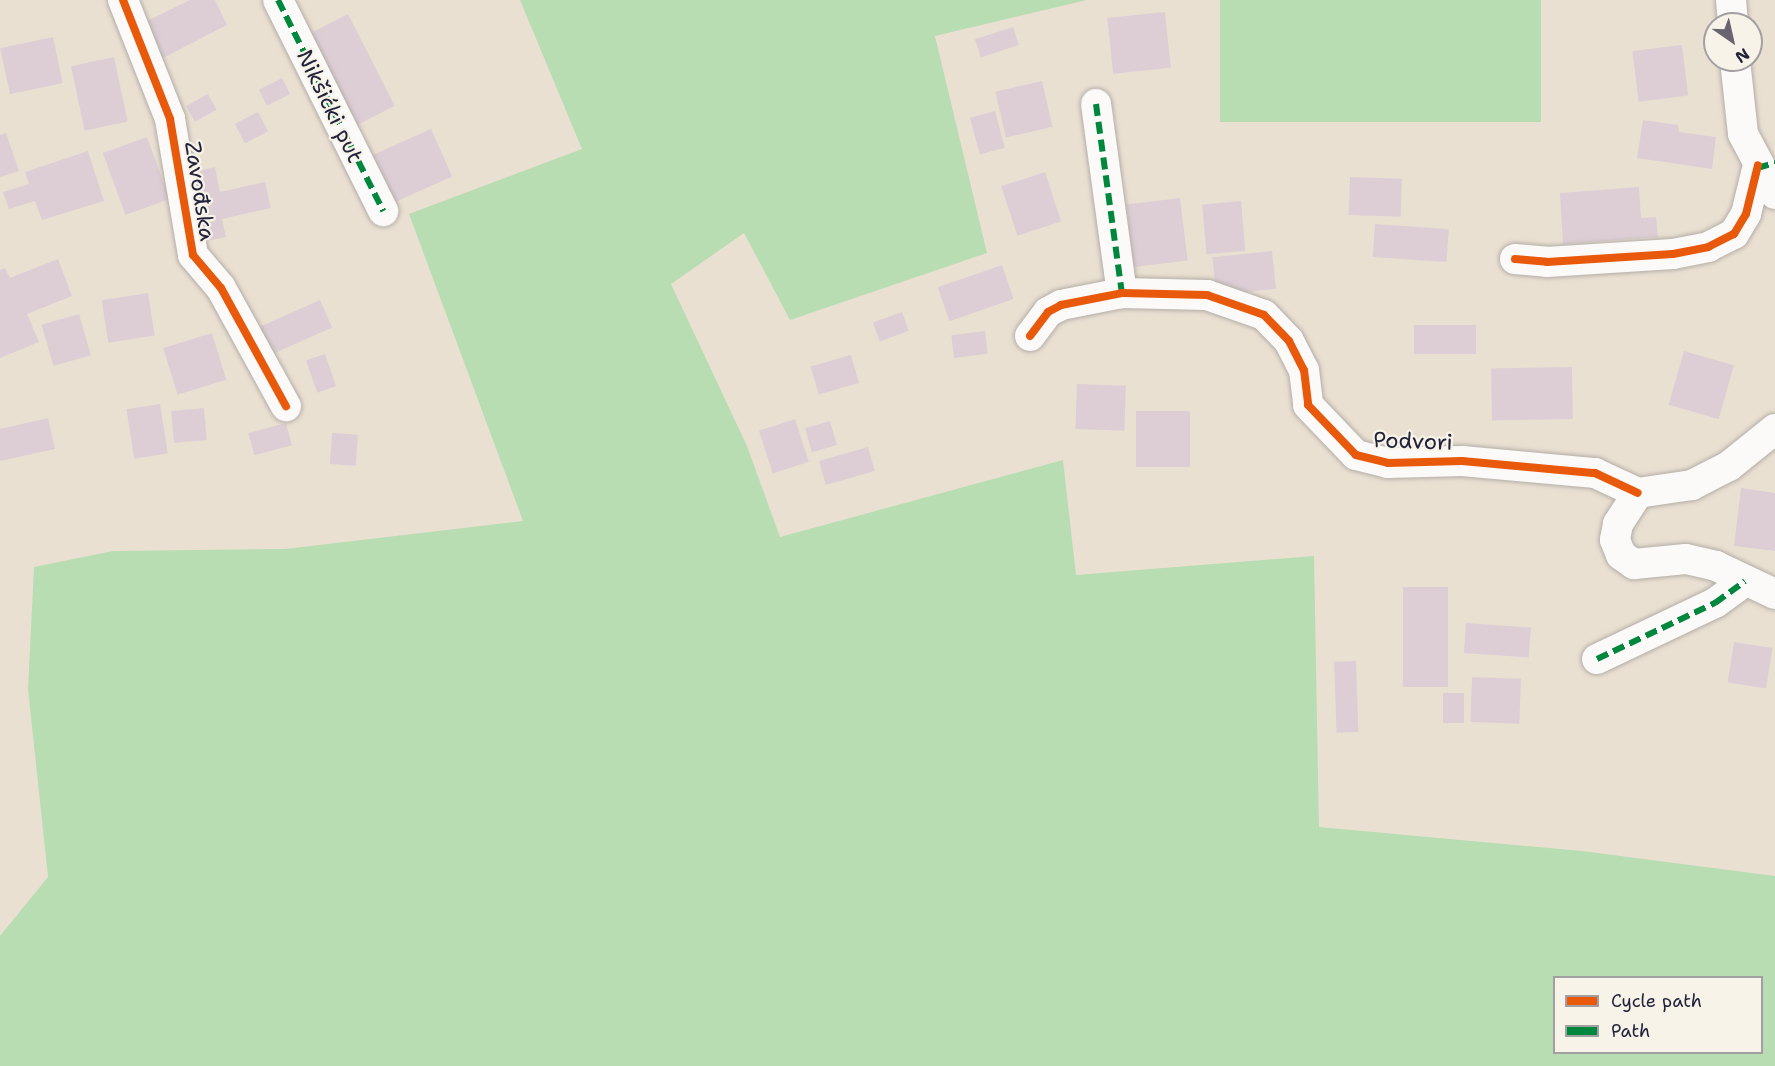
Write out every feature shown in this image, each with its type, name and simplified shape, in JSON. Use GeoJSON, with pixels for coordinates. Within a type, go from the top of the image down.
{"type":"FeatureCollection","features":[{"type":"Feature","properties":{"kind":"street","name":"Zavođska"},"geometry":{"type":"LineString","coordinates":[[123,0],[170,119],[192,255],[221,288],[286,406]]}},
{"type":"Feature","properties":{"kind":"street","name":"Nikšićki put"},"geometry":{"type":"LineString","coordinates":[[278,0],[382,211]]}},
{"type":"Feature","properties":{"kind":"street"},"geometry":{"type":"LineString","coordinates":[[1736,72],[1743,134],[1766,164],[1775,194]]}},
{"type":"Feature","properties":{"kind":"street"},"geometry":{"type":"LineString","coordinates":[[1096,104],[1122,293]]}},
{"type":"Feature","properties":{"kind":"street"},"geometry":{"type":"LineString","coordinates":[[1515,259],[1547,262],[1673,254],[1708,247],[1734,234],[1746,214],[1766,164]]}},
{"type":"Feature","properties":{"kind":"street","name":"Podvori"},"geometry":{"type":"LineString","coordinates":[[1030,336],[1048,312],[1060,305],[1122,293],[1207,295],[1264,315],[1289,341],[1304,370],[1308,405],[1356,456],[1388,463],[1462,461],[1596,472],[1638,493]]}},
{"type":"Feature","properties":{"kind":"street"},"geometry":{"type":"LineString","coordinates":[[1775,429],[1729,466],[1692,485],[1638,493],[1618,524],[1615,540],[1621,555],[1634,564],[1686,559],[1716,566],[1775,594]]}},
{"type":"Feature","properties":{"kind":"street"},"geometry":{"type":"LineString","coordinates":[[1597,658],[1715,603],[1745,581]]}},
{"type":"Feature","properties":{"kind":"green space"},"geometry":{"type":"Polygon","coordinates":[[[520,0],[1087,0],[935,36],[987,253],[790,320],[744,233],[671,284],[747,446],[780,537],[1063,460],[1076,575],[1314,556],[1319,827],[1582,851],[1775,876],[1775,1066],[0,1066],[0,936],[48,877],[28,689],[34,567],[113,551],[285,549],[523,521],[409,214],[582,149],[520,0]]]}},
{"type":"Feature","properties":{"kind":"green space"},"geometry":{"type":"Polygon","coordinates":[[[1220,0],[1541,0],[1541,122],[1220,122],[1220,0]]]}},
{"type":"Feature","properties":{"kind":"building"},"geometry":{"type":"Polygon","coordinates":[[[190,0],[215,0],[227,25],[159,60],[141,24],[190,0]]]}},
{"type":"Feature","properties":{"kind":"building"},"geometry":{"type":"Polygon","coordinates":[[[1165,12],[1171,68],[1113,74],[1107,18],[1165,12]]]}},
{"type":"Feature","properties":{"kind":"building"},"geometry":{"type":"Polygon","coordinates":[[[348,14],[395,106],[350,128],[303,37],[348,14]]]}},
{"type":"Feature","properties":{"kind":"building"},"geometry":{"type":"Polygon","coordinates":[[[1013,27],[1019,45],[981,57],[975,39],[1013,27]]]}},
{"type":"Feature","properties":{"kind":"building"},"geometry":{"type":"Polygon","coordinates":[[[53,37],[63,83],[10,94],[0,48],[53,37]]]}},
{"type":"Feature","properties":{"kind":"building"},"geometry":{"type":"Polygon","coordinates":[[[1682,45],[1688,96],[1639,102],[1632,51],[1682,45]]]}},
{"type":"Feature","properties":{"kind":"building"},"geometry":{"type":"Polygon","coordinates":[[[114,57],[128,122],[85,131],[71,66],[114,57]]]}},
{"type":"Feature","properties":{"kind":"building"},"geometry":{"type":"Polygon","coordinates":[[[282,78],[290,94],[267,106],[259,90],[282,78]]]}},
{"type":"Feature","properties":{"kind":"building"},"geometry":{"type":"Polygon","coordinates":[[[1042,81],[1053,127],[1006,138],[995,92],[1042,81]]]}},
{"type":"Feature","properties":{"kind":"building"},"geometry":{"type":"Polygon","coordinates":[[[208,94],[217,110],[195,122],[186,106],[208,94]]]}},
{"type":"Feature","properties":{"kind":"building"},"geometry":{"type":"Polygon","coordinates":[[[995,111],[1005,148],[980,154],[970,118],[995,111]]]}},
{"type":"Feature","properties":{"kind":"building"},"geometry":{"type":"Polygon","coordinates":[[[258,112],[268,132],[245,143],[235,124],[258,112]]]}},
{"type":"Feature","properties":{"kind":"building"},"geometry":{"type":"Polygon","coordinates":[[[1643,120],[1678,125],[1679,132],[1716,137],[1712,169],[1637,158],[1643,120]]]}},
{"type":"Feature","properties":{"kind":"building"},"geometry":{"type":"Polygon","coordinates":[[[431,129],[452,177],[394,203],[373,155],[431,129]]]}},
{"type":"Feature","properties":{"kind":"building"},"geometry":{"type":"Polygon","coordinates":[[[6,133],[19,171],[0,177],[0,135],[6,133]]]}},
{"type":"Feature","properties":{"kind":"building"},"geometry":{"type":"Polygon","coordinates":[[[147,137],[170,199],[125,215],[103,153],[147,137]]]}},
{"type":"Feature","properties":{"kind":"building"},"geometry":{"type":"Polygon","coordinates":[[[88,151],[104,201],[42,220],[35,201],[9,209],[3,192],[29,184],[25,172],[88,151]]]}},
{"type":"Feature","properties":{"kind":"building"},"geometry":{"type":"Polygon","coordinates":[[[215,167],[220,192],[265,182],[271,208],[222,219],[226,237],[201,242],[186,174],[215,167]]]}},
{"type":"Feature","properties":{"kind":"building"},"geometry":{"type":"Polygon","coordinates":[[[1045,172],[1061,221],[1017,236],[1001,186],[1045,172]]]}},
{"type":"Feature","properties":{"kind":"building"},"geometry":{"type":"Polygon","coordinates":[[[1350,177],[1402,179],[1401,217],[1349,215],[1350,177]]]}},
{"type":"Feature","properties":{"kind":"building"},"geometry":{"type":"Polygon","coordinates":[[[1639,187],[1641,218],[1656,217],[1658,237],[1563,244],[1560,193],[1639,187]]]}},
{"type":"Feature","properties":{"kind":"building"},"geometry":{"type":"Polygon","coordinates":[[[1180,198],[1188,261],[1134,267],[1126,205],[1180,198]]]}},
{"type":"Feature","properties":{"kind":"building"},"geometry":{"type":"Polygon","coordinates":[[[1241,201],[1245,251],[1207,254],[1202,204],[1241,201]]]}},
{"type":"Feature","properties":{"kind":"building"},"geometry":{"type":"Polygon","coordinates":[[[1375,224],[1449,229],[1447,262],[1373,257],[1375,224]]]}},
{"type":"Feature","properties":{"kind":"building"},"geometry":{"type":"Polygon","coordinates":[[[1272,251],[1276,289],[1216,295],[1212,257],[1272,251]]]}},
{"type":"Feature","properties":{"kind":"building"},"geometry":{"type":"Polygon","coordinates":[[[58,259],[72,296],[27,314],[39,342],[0,358],[0,270],[5,268],[10,278],[58,259]]]}},
{"type":"Feature","properties":{"kind":"building"},"geometry":{"type":"Polygon","coordinates":[[[1002,265],[1014,299],[949,321],[938,287],[1002,265]]]}},
{"type":"Feature","properties":{"kind":"building"},"geometry":{"type":"Polygon","coordinates":[[[148,293],[155,335],[108,343],[102,300],[148,293]]]}},
{"type":"Feature","properties":{"kind":"building"},"geometry":{"type":"Polygon","coordinates":[[[320,300],[332,327],[272,354],[260,327],[320,300]]]}},
{"type":"Feature","properties":{"kind":"building"},"geometry":{"type":"Polygon","coordinates":[[[902,312],[909,331],[880,341],[873,323],[902,312]]]}},
{"type":"Feature","properties":{"kind":"building"},"geometry":{"type":"Polygon","coordinates":[[[79,314],[91,355],[53,366],[42,325],[79,314]]]}},
{"type":"Feature","properties":{"kind":"building"},"geometry":{"type":"Polygon","coordinates":[[[1414,325],[1476,325],[1476,354],[1414,354],[1414,325]]]}},
{"type":"Feature","properties":{"kind":"building"},"geometry":{"type":"Polygon","coordinates":[[[985,331],[988,354],[954,358],[951,335],[985,331]]]}},
{"type":"Feature","properties":{"kind":"building"},"geometry":{"type":"Polygon","coordinates":[[[212,333],[226,380],[178,395],[163,348],[212,333]]]}},
{"type":"Feature","properties":{"kind":"building"},"geometry":{"type":"Polygon","coordinates":[[[1684,351],[1734,365],[1719,419],[1669,405],[1684,351]]]}},
{"type":"Feature","properties":{"kind":"building"},"geometry":{"type":"Polygon","coordinates":[[[325,354],[336,386],[317,393],[306,361],[325,354]]]}},
{"type":"Feature","properties":{"kind":"building"},"geometry":{"type":"Polygon","coordinates":[[[851,355],[859,383],[819,394],[811,367],[851,355]]]}},
{"type":"Feature","properties":{"kind":"building"},"geometry":{"type":"Polygon","coordinates":[[[1572,367],[1573,419],[1492,420],[1491,368],[1572,367]]]}},
{"type":"Feature","properties":{"kind":"building"},"geometry":{"type":"Polygon","coordinates":[[[1077,384],[1126,386],[1124,431],[1075,429],[1077,384]]]}},
{"type":"Feature","properties":{"kind":"building"},"geometry":{"type":"Polygon","coordinates":[[[160,404],[168,453],[134,459],[126,409],[160,404]]]}},
{"type":"Feature","properties":{"kind":"building"},"geometry":{"type":"Polygon","coordinates":[[[204,408],[207,440],[174,443],[171,411],[204,408]]]}},
{"type":"Feature","properties":{"kind":"building"},"geometry":{"type":"Polygon","coordinates":[[[1136,411],[1190,411],[1190,467],[1136,467],[1136,411]]]}},
{"type":"Feature","properties":{"kind":"building"},"geometry":{"type":"Polygon","coordinates":[[[48,418],[55,449],[0,461],[0,429],[48,418]]]}},
{"type":"Feature","properties":{"kind":"building"},"geometry":{"type":"Polygon","coordinates":[[[795,419],[809,462],[773,474],[759,431],[795,419]]]}},
{"type":"Feature","properties":{"kind":"building"},"geometry":{"type":"Polygon","coordinates":[[[830,421],[837,445],[812,452],[805,428],[830,421]]]}},
{"type":"Feature","properties":{"kind":"building"},"geometry":{"type":"Polygon","coordinates":[[[286,423],[292,445],[254,455],[248,433],[286,423]]]}},
{"type":"Feature","properties":{"kind":"building"},"geometry":{"type":"Polygon","coordinates":[[[332,433],[358,435],[356,466],[330,464],[332,433]]]}},
{"type":"Feature","properties":{"kind":"building"},"geometry":{"type":"Polygon","coordinates":[[[868,447],[875,471],[826,485],[819,461],[868,447]]]}},
{"type":"Feature","properties":{"kind":"building"},"geometry":{"type":"Polygon","coordinates":[[[1741,488],[1775,493],[1775,551],[1734,546],[1741,488]]]}},
{"type":"Feature","properties":{"kind":"building"},"geometry":{"type":"Polygon","coordinates":[[[1403,587],[1448,587],[1448,687],[1403,687],[1403,587]]]}},
{"type":"Feature","properties":{"kind":"building"},"geometry":{"type":"Polygon","coordinates":[[[1466,623],[1531,628],[1529,657],[1464,653],[1466,623]]]}},
{"type":"Feature","properties":{"kind":"building"},"geometry":{"type":"Polygon","coordinates":[[[1734,642],[1773,648],[1766,689],[1728,682],[1734,642]]]}},
{"type":"Feature","properties":{"kind":"building"},"geometry":{"type":"Polygon","coordinates":[[[1356,661],[1358,732],[1336,733],[1334,662],[1356,661]]]}},
{"type":"Feature","properties":{"kind":"building"},"geometry":{"type":"Polygon","coordinates":[[[1472,677],[1521,679],[1519,724],[1470,722],[1472,677]]]}},
{"type":"Feature","properties":{"kind":"building"},"geometry":{"type":"Polygon","coordinates":[[[1443,693],[1464,693],[1464,723],[1443,723],[1443,693]]]}},
{"type":"Feature","properties":{"kind":"marked path"},"geometry":{"type":"LineString","coordinates":[[278,0],[383,211]]}},
{"type":"Feature","properties":{"kind":"marked path"},"geometry":{"type":"LineString","coordinates":[[1096,104],[1122,293]]}},
{"type":"Feature","properties":{"kind":"marked path"},"geometry":{"type":"LineString","coordinates":[[1757,168],[1775,163]]}},
{"type":"Feature","properties":{"kind":"marked path"},"geometry":{"type":"LineString","coordinates":[[1597,659],[1715,603],[1745,581]]}},
{"type":"Feature","properties":{"kind":"cycle path"},"geometry":{"type":"LineString","coordinates":[[123,0],[170,119],[193,255],[221,288],[286,406]]}},
{"type":"Feature","properties":{"kind":"cycle path"},"geometry":{"type":"LineString","coordinates":[[1515,259],[1547,262],[1673,254],[1708,247],[1734,234],[1746,214],[1758,165]]}},
{"type":"Feature","properties":{"kind":"cycle path"},"geometry":{"type":"LineString","coordinates":[[1030,336],[1048,312],[1061,305],[1122,293],[1207,295],[1264,315],[1289,341],[1304,370],[1308,405],[1356,455],[1388,463],[1462,461],[1595,473],[1638,493]]}}]}
